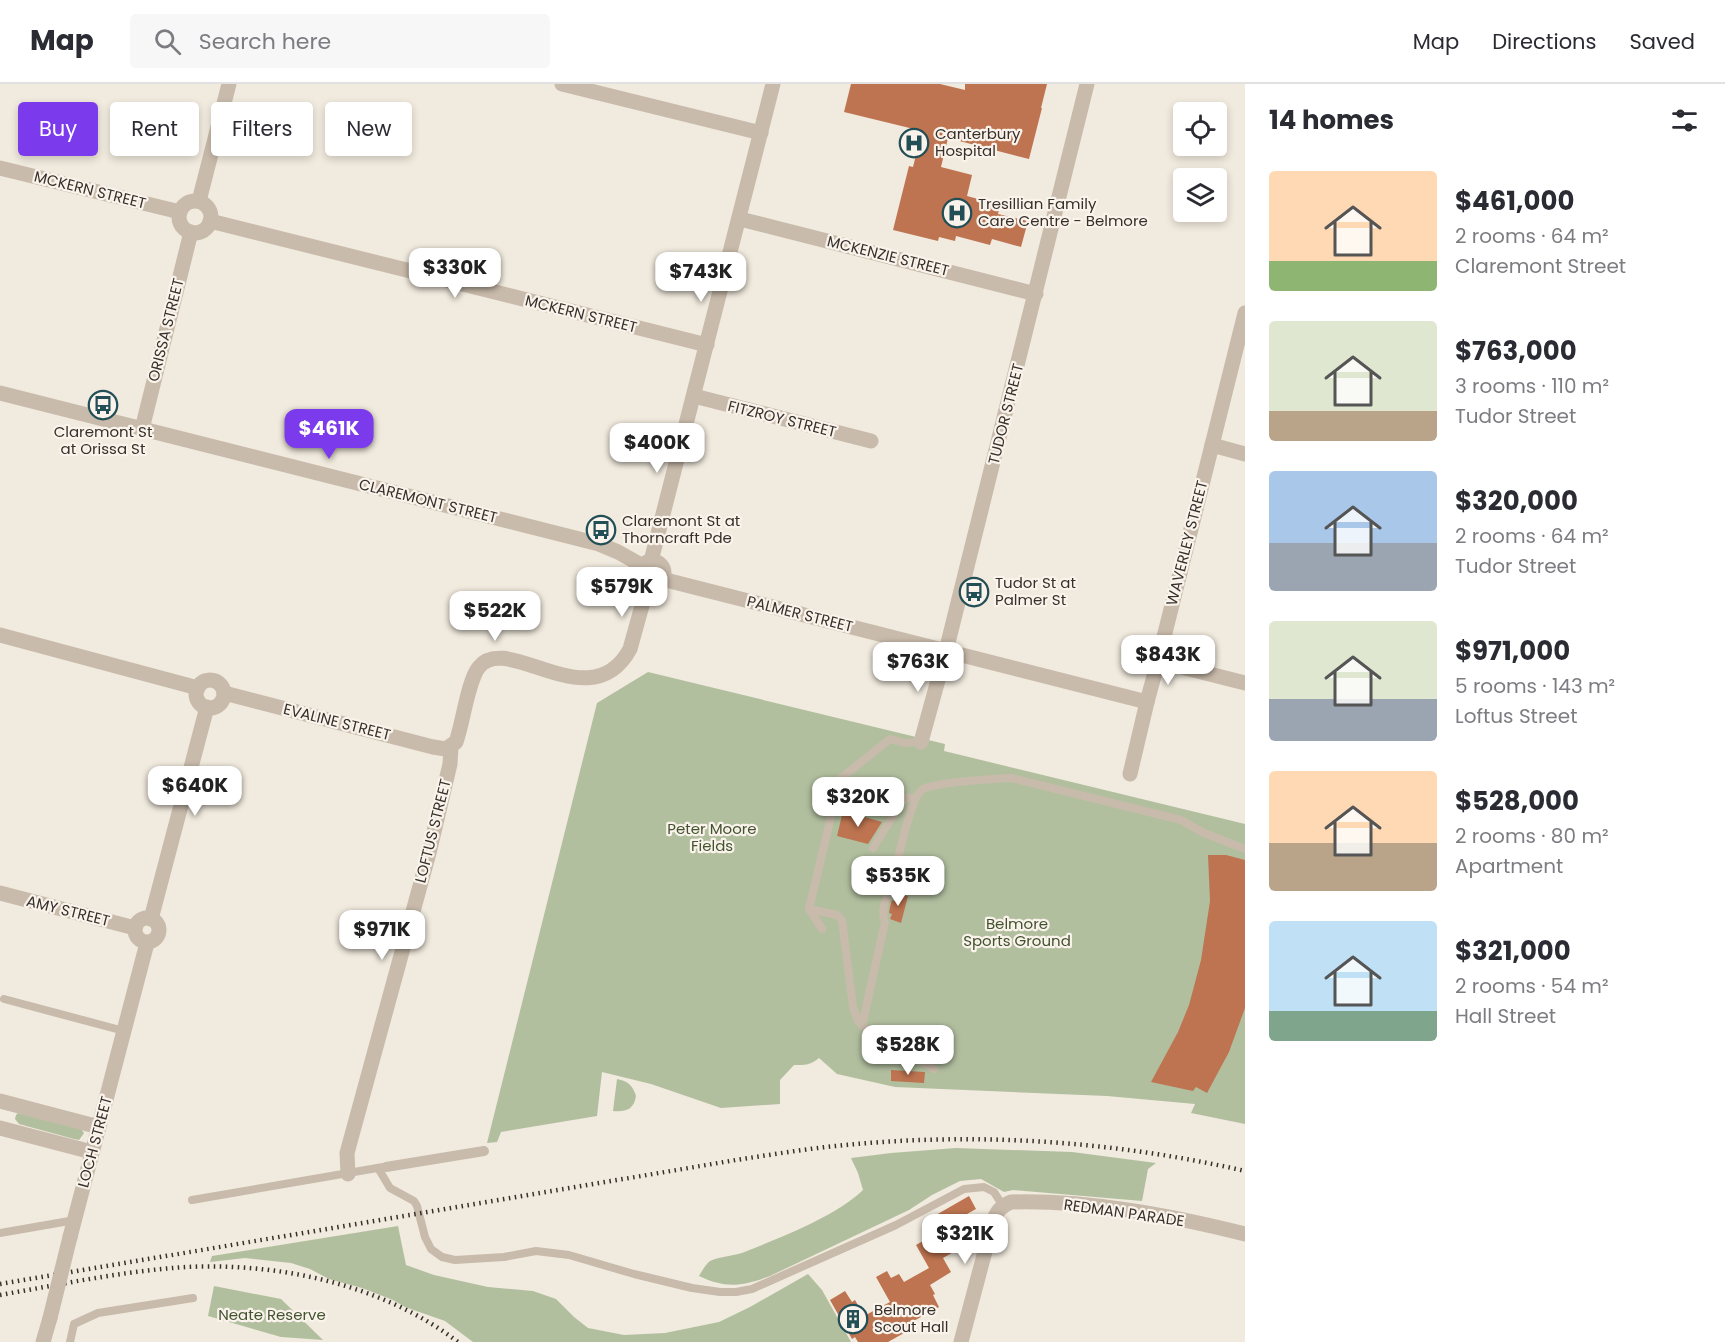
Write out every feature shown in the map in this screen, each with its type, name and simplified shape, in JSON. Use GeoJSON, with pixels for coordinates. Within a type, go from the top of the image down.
{"type":"FeatureCollection","features":[{"type":"Feature","properties":{"kind":"street"},"geometry":{"type":"LineString","coordinates":[[200,201],[229,84]]}},
{"type":"Feature","properties":{"kind":"street"},"geometry":{"type":"LineString","coordinates":[[562,84],[761,133]]}},
{"type":"Feature","properties":{"kind":"street"},"geometry":{"type":"LineString","coordinates":[[655,581],[643,579],[641,576],[647,563],[694,396],[773,84]]}},
{"type":"Feature","properties":{"kind":"street","name":"TUDOR STREET"},"geometry":{"type":"LineString","coordinates":[[921,742],[946,651],[1087,84]]}},
{"type":"Feature","properties":{"kind":"street","name":"MCKERN STREET"},"geometry":{"type":"LineString","coordinates":[[0,168],[180,212]]}},
{"type":"Feature","properties":{"kind":"street"},"geometry":{"type":"LineString","coordinates":[[200,201],[210,211],[210,221],[201,231],[191,232],[183,226],[179,218],[180,212],[185,204],[200,201]]}},
{"type":"Feature","properties":{"kind":"street","name":"MCKENZIE STREET"},"geometry":{"type":"LineString","coordinates":[[740,219],[1036,294]]}},
{"type":"Feature","properties":{"kind":"street","name":"MCKERN STREET"},"geometry":{"type":"LineString","coordinates":[[210,221],[707,345]]}},
{"type":"Feature","properties":{"kind":"street","name":"ORISSA STREET"},"geometry":{"type":"LineString","coordinates":[[142,429],[191,232]]}},
{"type":"Feature","properties":{"kind":"street","name":"WAVERLEY STREET"},"geometry":{"type":"LineString","coordinates":[[1130,774],[1245,313]]}},
{"type":"Feature","properties":{"kind":"street","name":"CLAREMONT STREET"},"geometry":{"type":"LineString","coordinates":[[0,393],[599,544],[647,563]]}},
{"type":"Feature","properties":{"kind":"street","name":"FITZROY STREET"},"geometry":{"type":"LineString","coordinates":[[694,396],[871,441]]}},
{"type":"Feature","properties":{"kind":"street"},"geometry":{"type":"LineString","coordinates":[[1212,446],[1245,454]]}},
{"type":"Feature","properties":{"kind":"street","name":"PALMER STREET"},"geometry":{"type":"LineString","coordinates":[[655,581],[1147,702]]}},
{"type":"Feature","properties":{"kind":"street","name":"LOFTUS STREET"},"geometry":{"type":"LineString","coordinates":[[348,1174],[347,1153],[429,853],[450,764],[451,747],[459,734],[474,677],[479,667],[488,660],[501,658],[582,679],[599,675],[617,666],[626,656],[655,581]]}},
{"type":"Feature","properties":{"kind":"street"},"geometry":{"type":"LineString","coordinates":[[0,635],[198,688]]}},
{"type":"Feature","properties":{"kind":"street"},"geometry":{"type":"LineString","coordinates":[[1158,661],[1245,683]]}},
{"type":"Feature","properties":{"kind":"street"},"geometry":{"type":"LineString","coordinates":[[213,680],[221,685],[224,698],[219,704],[207,707],[200,702],[198,688],[204,681],[213,680]]}},
{"type":"Feature","properties":{"kind":"street","name":"EVALINE STREET"},"geometry":{"type":"LineString","coordinates":[[224,693],[441,749],[451,747]]}},
{"type":"Feature","properties":{"kind":"street"},"geometry":{"type":"LineString","coordinates":[[151,919],[207,707]]}},
{"type":"Feature","properties":{"kind":"street","name":"AMY STREET"},"geometry":{"type":"LineString","coordinates":[[0,893],[135,928]]}},
{"type":"Feature","properties":{"kind":"street"},"geometry":{"type":"LineString","coordinates":[[151,919],[158,924],[160,931],[154,941],[147,943],[139,939],[135,928],[141,920],[151,919]]}},
{"type":"Feature","properties":{"kind":"street","name":"LOCH STREET"},"geometry":{"type":"LineString","coordinates":[[43,1342],[147,943]]}},
{"type":"Feature","properties":{"kind":"street"},"geometry":{"type":"LineString","coordinates":[[0,1101],[99,1127]]}},
{"type":"Feature","properties":{"kind":"street"},"geometry":{"type":"LineString","coordinates":[[0,1128],[92,1152]]}},
{"type":"Feature","properties":{"kind":"street"},"geometry":{"type":"LineString","coordinates":[[382,1168],[484,1151]]}},
{"type":"Feature","properties":{"kind":"street","name":"REDMAN PARADE"},"geometry":{"type":"LineString","coordinates":[[1003,1206],[1011,1202],[1023,1202],[1118,1209],[1245,1234]]}},
{"type":"Feature","properties":{"kind":"street"},"geometry":{"type":"LineString","coordinates":[[961,1342],[993,1221],[996,1213],[1003,1206]]}},
{"type":"Feature","properties":{"kind":"lane"},"geometry":{"type":"LineString","coordinates":[[822,929],[809,909],[840,779],[890,739],[905,743],[921,742]]}},
{"type":"Feature","properties":{"kind":"lane"},"geometry":{"type":"LineString","coordinates":[[862,1026],[885,922],[882,915],[887,895],[891,890],[911,808],[924,789],[941,785],[1011,778],[1181,820],[1204,833],[1245,849]]}},
{"type":"Feature","properties":{"kind":"lane"},"geometry":{"type":"LineString","coordinates":[[873,848],[903,800],[908,797],[915,799]]}},
{"type":"Feature","properties":{"kind":"lane"},"geometry":{"type":"LineString","coordinates":[[809,909],[841,917],[853,1007],[862,1026],[934,1069]]}},
{"type":"Feature","properties":{"kind":"lane"},"geometry":{"type":"LineString","coordinates":[[4,999],[124,1031]]}},
{"type":"Feature","properties":{"kind":"lane"},"geometry":{"type":"LineString","coordinates":[[192,1200],[382,1168],[390,1188],[417,1206],[430,1249],[442,1257],[455,1260],[495,1258],[536,1251],[569,1255],[634,1274],[692,1288],[720,1292],[752,1289],[896,1226],[964,1189],[984,1187],[993,1192],[1003,1206]]}},
{"type":"Feature","properties":{"kind":"lane"},"geometry":{"type":"LineString","coordinates":[[0,1233],[75,1220]]}},
{"type":"Feature","properties":{"kind":"lane"},"geometry":{"type":"LineString","coordinates":[[70,1342],[74,1324],[98,1313],[193,1298]]}},
{"type":"Feature","properties":{"kind":"green space"},"geometry":{"type":"Polygon","coordinates":[[[648,672],[945,744],[944,751],[1245,824],[1245,1124],[1191,1113],[1195,1104],[1107,1096],[895,1087],[837,1074],[819,1058],[808,1064],[794,1065],[780,1080],[780,1104],[721,1108],[651,1084],[602,1072],[597,1116],[501,1132],[497,1142],[487,1143],[597,703],[648,672]]]}},
{"type":"Feature","properties":{"kind":"green space"},"geometry":{"type":"Polygon","coordinates":[[[617,1079],[630,1085],[636,1096],[631,1107],[613,1111],[617,1079]]]}},
{"type":"Feature","properties":{"kind":"green space"},"geometry":{"type":"Polygon","coordinates":[[[18,1113],[81,1129],[84,1133],[79,1140],[19,1124],[15,1119],[18,1113]]]}},
{"type":"Feature","properties":{"kind":"green space"},"geometry":{"type":"Polygon","coordinates":[[[956,1148],[1072,1152],[1156,1163],[1148,1169],[1142,1201],[1013,1190],[1004,1192],[981,1179],[960,1181],[909,1210],[770,1276],[734,1285],[718,1283],[699,1276],[710,1261],[743,1253],[792,1232],[824,1217],[852,1200],[863,1190],[851,1158],[956,1148]]]}},
{"type":"Feature","properties":{"kind":"green space"},"geometry":{"type":"Polygon","coordinates":[[[398,1226],[406,1265],[434,1275],[488,1287],[533,1291],[556,1299],[588,1328],[624,1335],[665,1333],[719,1322],[808,1274],[822,1290],[851,1342],[473,1342],[445,1321],[291,1263],[245,1258],[210,1262],[212,1256],[398,1226]]]}},
{"type":"Feature","properties":{"kind":"green space","name":"Neate Reserve"},"geometry":{"type":"Polygon","coordinates":[[[214,1286],[281,1299],[323,1340],[281,1337],[208,1316],[214,1286]]]}},
{"type":"Feature","properties":{"kind":"building"},"geometry":{"type":"Polygon","coordinates":[[[851,84],[940,84],[965,90],[965,84],[1047,84],[1029,159],[948,138],[941,167],[972,175],[967,196],[1000,205],[998,214],[1028,221],[1021,247],[992,239],[990,245],[956,236],[955,241],[939,237],[938,241],[893,230],[909,166],[913,167],[922,131],[844,112],[851,84]]]}},
{"type":"Feature","properties":{"kind":"building"},"geometry":{"type":"Polygon","coordinates":[[[843,811],[882,822],[868,844],[837,836],[843,811]]]}},
{"type":"Feature","properties":{"kind":"building"},"geometry":{"type":"Polygon","coordinates":[[[1208,855],[1226,855],[1245,860],[1245,1008],[1229,1052],[1207,1093],[1196,1087],[1193,1091],[1151,1082],[1178,1032],[1189,1005],[1201,960],[1210,901],[1208,855]]]}},
{"type":"Feature","properties":{"kind":"building"},"geometry":{"type":"Polygon","coordinates":[[[896,893],[908,896],[901,923],[890,919],[892,914],[889,913],[896,893]]]}},
{"type":"Feature","properties":{"kind":"building"},"geometry":{"type":"Polygon","coordinates":[[[891,1070],[925,1072],[924,1083],[891,1081],[891,1070]]]}},
{"type":"Feature","properties":{"kind":"building"},"geometry":{"type":"Polygon","coordinates":[[[969,1196],[976,1209],[958,1219],[965,1231],[958,1235],[964,1246],[943,1258],[951,1272],[930,1285],[939,1307],[910,1323],[913,1328],[888,1342],[858,1342],[855,1337],[852,1339],[830,1300],[845,1291],[852,1302],[855,1300],[864,1316],[890,1302],[876,1277],[887,1271],[891,1278],[899,1274],[904,1282],[929,1268],[916,1245],[937,1233],[929,1219],[969,1196]]]}},
{"type":"Feature","properties":{"kind":"railway"},"geometry":{"type":"LineString","coordinates":[[0,1284],[742,1159],[846,1145],[946,1139],[1046,1142],[1146,1152],[1245,1171]]}},
{"type":"Feature","properties":{"kind":"railway"},"geometry":{"type":"LineString","coordinates":[[0,1295],[150,1270],[209,1266],[246,1268],[284,1272],[359,1290],[427,1321],[458,1342]]}},
{"type":"Feature","properties":{"kind":"place","name":"Canterbury Hospital"},"geometry":{"type":"Point","coordinates":[914,143]}},
{"type":"Feature","properties":{"kind":"place","name":"Tresillian Family Care Centre - Belmore"},"geometry":{"type":"Point","coordinates":[957,213]}},
{"type":"Feature","properties":{"kind":"place","name":"Claremont St at Orissa St"},"geometry":{"type":"Point","coordinates":[103,405]}},
{"type":"Feature","properties":{"kind":"place","name":"Claremont St at Thorncraft Pde"},"geometry":{"type":"Point","coordinates":[601,530]}},
{"type":"Feature","properties":{"kind":"place","name":"Tudor St at Palmer St"},"geometry":{"type":"Point","coordinates":[974,592]}},
{"type":"Feature","properties":{"kind":"place","name":"Belmore Scout Hall"},"geometry":{"type":"Point","coordinates":[853,1319]}},
{"type":"Feature","properties":{"kind":"park label","name":"Peter Moore Fields"},"geometry":{"type":"Point","coordinates":[712,838]}},
{"type":"Feature","properties":{"kind":"park label","name":"Belmore Sports Ground"},"geometry":{"type":"Point","coordinates":[1017,932]}}]}
